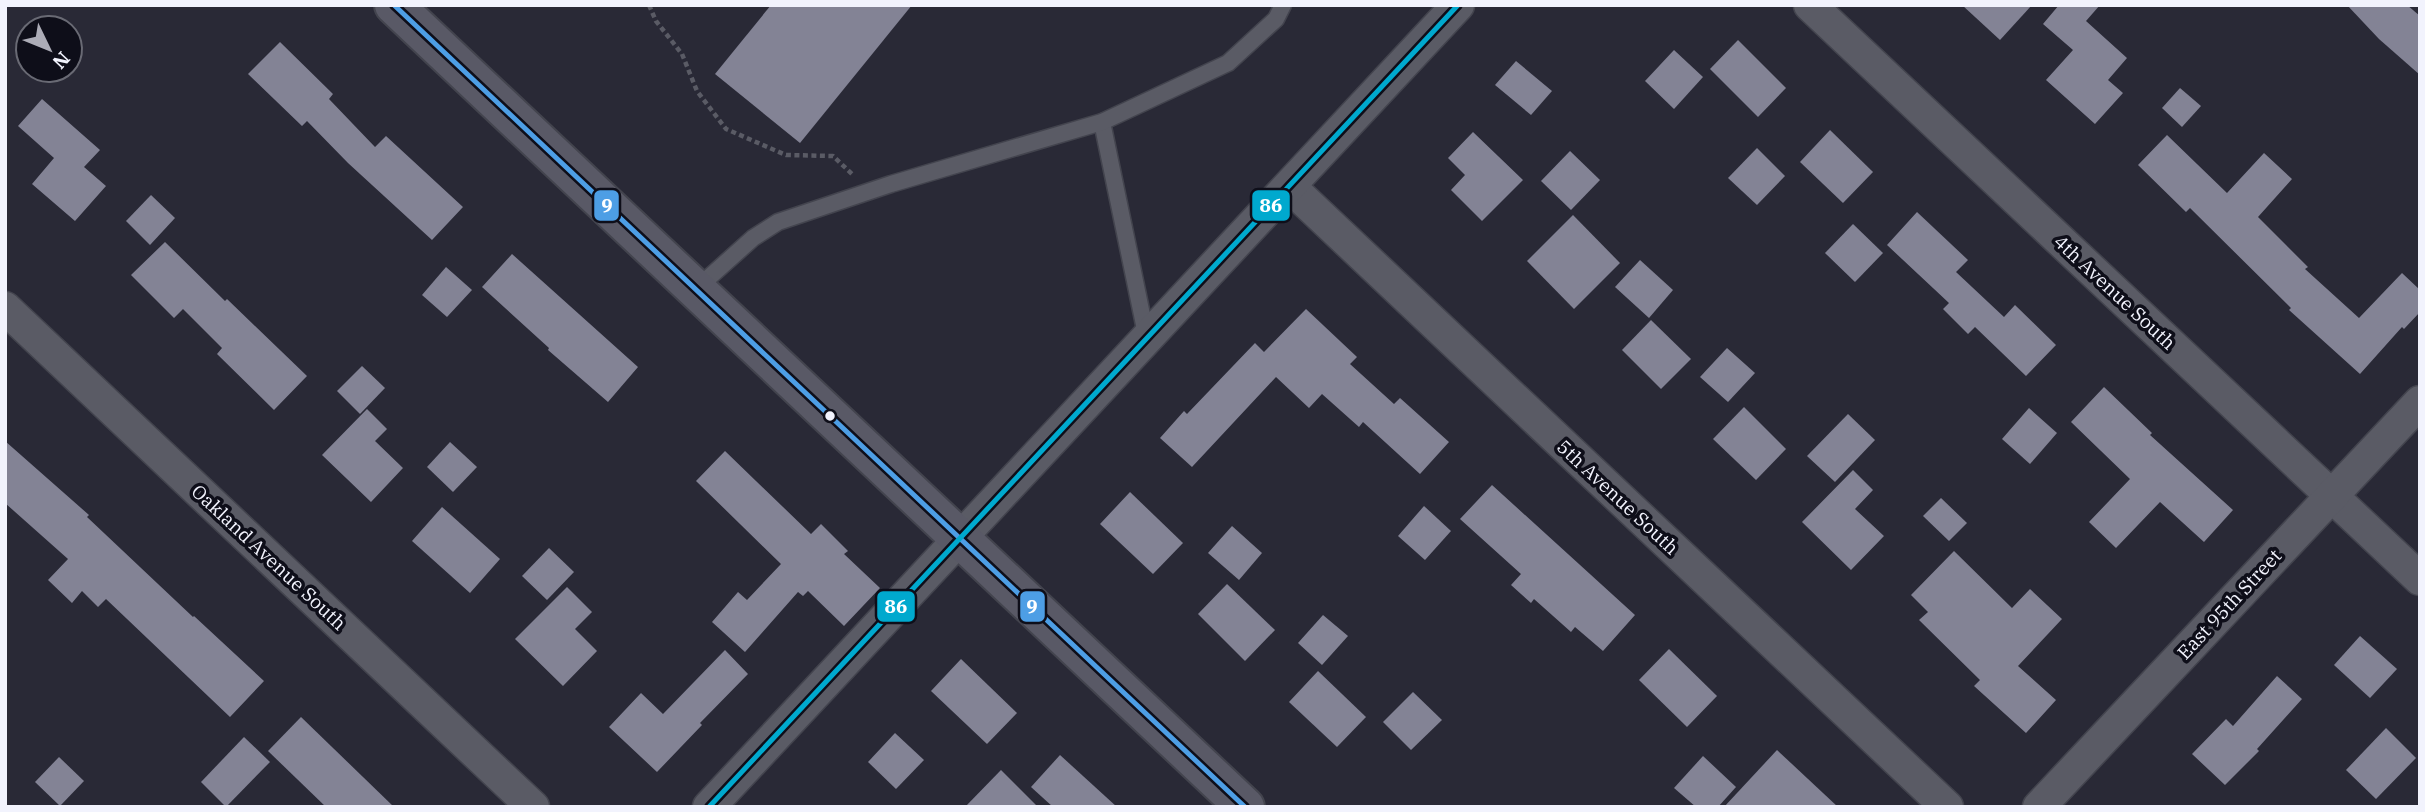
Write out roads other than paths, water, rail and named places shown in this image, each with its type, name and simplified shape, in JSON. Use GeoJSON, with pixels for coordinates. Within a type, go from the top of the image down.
{"type":"FeatureCollection","features":[{"type":"Feature","properties":{"kind":"main road"},"geometry":{"type":"LineString","coordinates":[[394,5],[1245,807]]}},
{"type":"Feature","properties":{"kind":"street"},"geometry":{"type":"LineString","coordinates":[[709,807],[1458,5]]}},
{"type":"Feature","properties":{"kind":"street","name":"4th Avenue South"},"geometry":{"type":"LineString","coordinates":[[1810,5],[2420,579]]}},
{"type":"Feature","properties":{"kind":"street","name":"5th Avenue South"},"geometry":{"type":"LineString","coordinates":[[1290,187],[1947,807]]}},
{"type":"Feature","properties":{"kind":"street","name":"Oakland Avenue South"},"geometry":{"type":"LineString","coordinates":[[5,308],[533,807]]}},
{"type":"Feature","properties":{"kind":"street","name":"East 95th Street"},"geometry":{"type":"LineString","coordinates":[[2039,807],[2420,402]]}},
{"type":"Feature","properties":{"kind":"lane"},"geometry":{"type":"LineString","coordinates":[[695,290],[753,238],[778,222],[871,191],[1102,122],[1228,63],[1276,19],[1283,5]]}},
{"type":"Feature","properties":{"kind":"lane"},"geometry":{"type":"LineString","coordinates":[[1102,122],[1147,339]]}}]}
